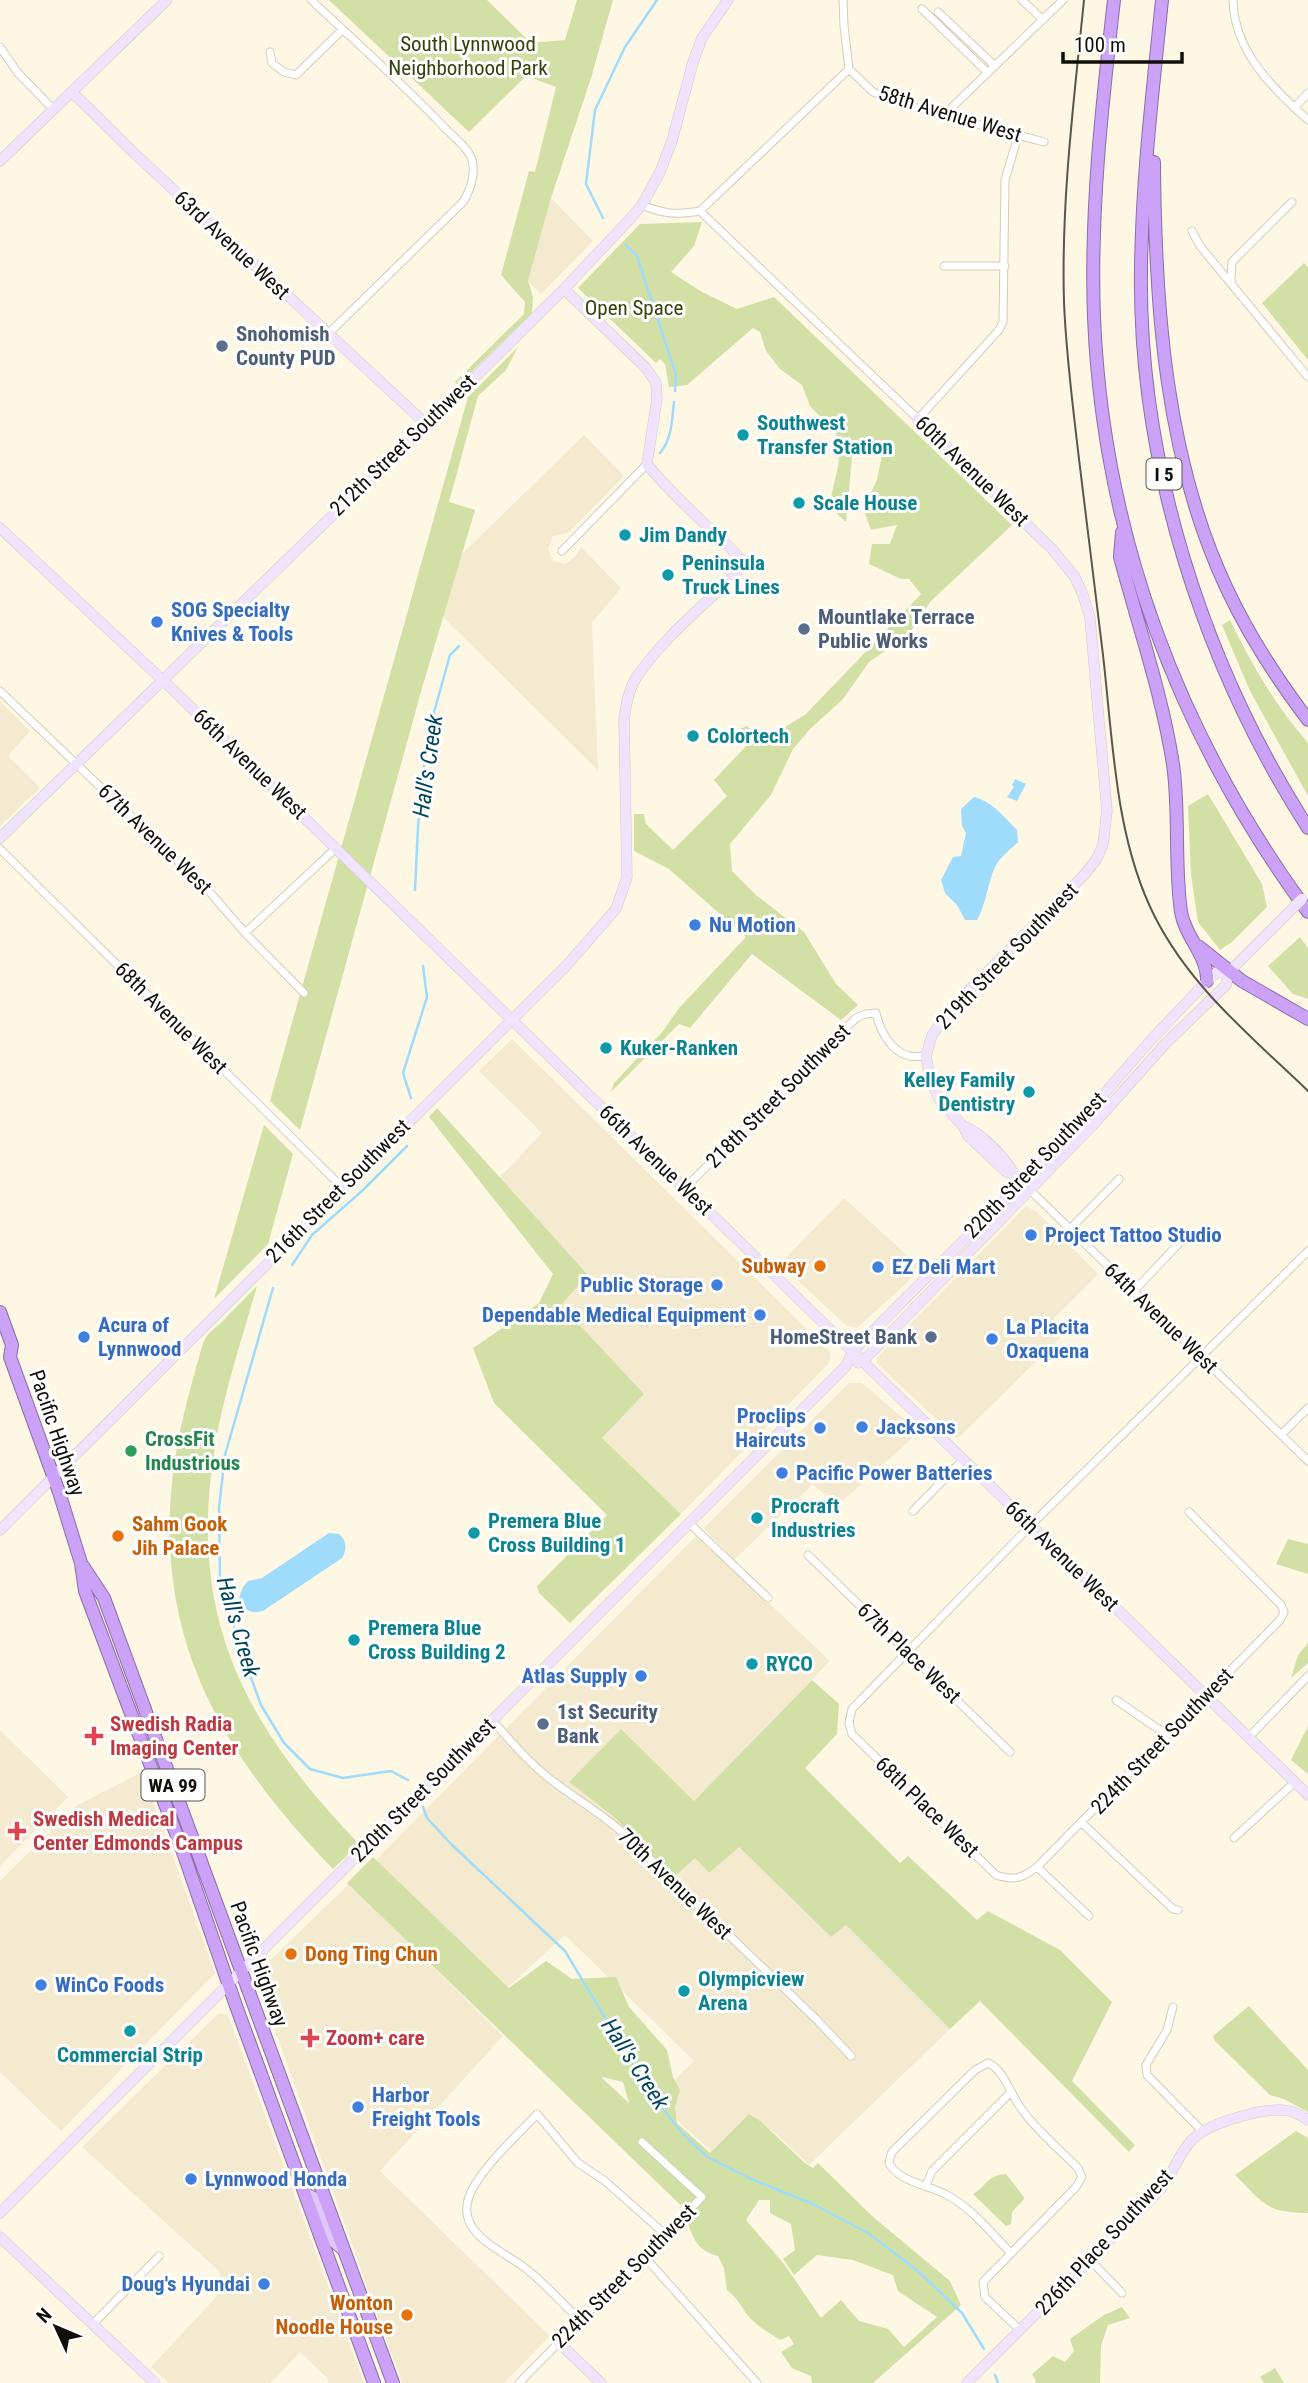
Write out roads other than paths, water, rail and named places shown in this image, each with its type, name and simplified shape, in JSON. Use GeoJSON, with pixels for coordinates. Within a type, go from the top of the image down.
{"type":"FeatureCollection","features":[{"type":"Feature","properties":{"kind":"highway","name":"I 5"},"geometry":{"type":"LineString","coordinates":[[1114,0],[1093,261],[1094,317],[1104,427],[1123,524],[1146,606],[1199,736],[1255,836],[1308,912]]}},
{"type":"Feature","properties":{"kind":"highway","name":"I 5"},"geometry":{"type":"LineString","coordinates":[[1162,0],[1145,185],[1141,271],[1147,370],[1161,462],[1194,587],[1224,670],[1266,757],[1308,828]]}},
{"type":"Feature","properties":{"kind":"highway"},"geometry":{"type":"LineString","coordinates":[[1153,92],[1155,255],[1162,338],[1188,484],[1226,589],[1255,643],[1284,689],[1308,720]]}},
{"type":"Feature","properties":{"kind":"highway"},"geometry":{"type":"LineString","coordinates":[[1123,524],[1120,557],[1160,705],[1172,762],[1177,798],[1181,912],[1204,964],[1207,981]]}},
{"type":"Feature","properties":{"kind":"highway"},"geometry":{"type":"LineString","coordinates":[[1191,938],[1229,972],[1308,1019]]}},
{"type":"Feature","properties":{"kind":"highway","name":"Pacific Highway"},"geometry":{"type":"LineString","coordinates":[[0,1312],[12,1345],[5,1355],[54,1477],[81,1563],[85,1591],[183,1852],[374,2383]]}},
{"type":"Feature","properties":{"kind":"highway","name":"Pacific Highway"},"geometry":{"type":"LineString","coordinates":[[81,1563],[104,1598],[393,2383]]}},
{"type":"Feature","properties":{"kind":"main road"},"geometry":{"type":"LineString","coordinates":[[0,160],[167,0]]}},
{"type":"Feature","properties":{"kind":"main road","name":"212th Street Southwest"},"geometry":{"type":"LineString","coordinates":[[0,838],[564,289],[642,205],[660,172],[672,141],[702,38],[728,0]]}},
{"type":"Feature","properties":{"kind":"main road","name":"63rd Avenue West"},"geometry":{"type":"LineString","coordinates":[[72,92],[426,424]]}},
{"type":"Feature","properties":{"kind":"main road"},"geometry":{"type":"LineString","coordinates":[[564,289],[646,368],[656,383],[657,398],[647,464]]}},
{"type":"Feature","properties":{"kind":"main road","name":"60th Avenue West"},"geometry":{"type":"LineString","coordinates":[[918,419],[1052,549],[1074,577],[1083,595],[1090,618],[1107,811],[1103,845],[1097,860]]}},
{"type":"Feature","properties":{"kind":"main road","name":"216th Street Southwest"},"geometry":{"type":"LineString","coordinates":[[0,1530],[567,965],[617,909],[627,877],[624,720],[628,699],[635,680],[667,641],[736,574],[740,565],[740,558],[647,464]]}},
{"type":"Feature","properties":{"kind":"main road","name":"66th Avenue West"},"geometry":{"type":"LineString","coordinates":[[0,528],[163,679],[1308,1795]]}},
{"type":"Feature","properties":{"kind":"main road","name":"219th Street Southwest"},"geometry":{"type":"LineString","coordinates":[[926,1056],[932,1035],[952,1007],[1097,860]]}},
{"type":"Feature","properties":{"kind":"main road","name":"220th Street Southwest"},"geometry":{"type":"LineString","coordinates":[[846,1366],[863,1361],[1092,1126],[1166,1043],[1226,985],[1229,972],[1308,893]]}},
{"type":"Feature","properties":{"kind":"main road","name":"220th Street Southwest"},"geometry":{"type":"LineString","coordinates":[[0,2213],[846,1366],[853,1351],[1018,1179],[1084,1119],[1150,1040],[1207,981],[1217,972],[1229,972]]}},
{"type":"Feature","properties":{"kind":"main road","name":"64th Avenue West"},"geometry":{"type":"LineString","coordinates":[[926,1056],[934,1090],[946,1110],[963,1126],[968,1136],[1030,1190]]}},
{"type":"Feature","properties":{"kind":"main road"},"geometry":{"type":"LineString","coordinates":[[1202,2131],[1266,2111],[1288,2110],[1308,2120]]}},
{"type":"Feature","properties":{"kind":"main road","name":"226th Place Southwest"},"geometry":{"type":"LineString","coordinates":[[967,2383],[1167,2181],[1189,2143],[1202,2131]]}},
{"type":"Feature","properties":{"kind":"main road"},"geometry":{"type":"LineString","coordinates":[[306,2193],[314,2197],[333,2242],[345,2252]]}},
{"type":"Feature","properties":{"kind":"main road"},"geometry":{"type":"LineString","coordinates":[[0,2237],[155,2383]]}},
{"type":"Feature","properties":{"kind":"main road"},"geometry":{"type":"LineString","coordinates":[[558,2342],[601,2383]]}},
{"type":"Feature","properties":{"kind":"street"},"geometry":{"type":"LineString","coordinates":[[311,0],[426,108],[466,150],[472,159],[473,173],[471,187],[464,201],[328,334]]}},
{"type":"Feature","properties":{"kind":"street"},"geometry":{"type":"LineString","coordinates":[[642,205],[663,214],[700,211],[849,69],[843,0]]}},
{"type":"Feature","properties":{"kind":"street"},"geometry":{"type":"LineString","coordinates":[[1022,0],[1043,20]]}},
{"type":"Feature","properties":{"kind":"street"},"geometry":{"type":"LineString","coordinates":[[944,115],[1063,0]]}},
{"type":"Feature","properties":{"kind":"street"},"geometry":{"type":"LineString","coordinates":[[1233,0],[1233,10],[1245,49],[1262,75],[1308,120]]}},
{"type":"Feature","properties":{"kind":"street"},"geometry":{"type":"LineString","coordinates":[[922,9],[991,69]]}},
{"type":"Feature","properties":{"kind":"street"},"geometry":{"type":"LineString","coordinates":[[938,12],[991,69]]}},
{"type":"Feature","properties":{"kind":"street"},"geometry":{"type":"LineString","coordinates":[[270,52],[272,63],[284,72],[296,75],[342,30]]}},
{"type":"Feature","properties":{"kind":"street"},"geometry":{"type":"LineString","coordinates":[[0,47],[18,73],[54,110]]}},
{"type":"Feature","properties":{"kind":"street","name":"58th Avenue West"},"geometry":{"type":"LineString","coordinates":[[849,69],[873,92],[906,105],[1044,142]]}},
{"type":"Feature","properties":{"kind":"street"},"geometry":{"type":"LineString","coordinates":[[1294,108],[1308,93]]}},
{"type":"Feature","properties":{"kind":"street"},"geometry":{"type":"LineString","coordinates":[[918,419],[999,330],[1004,317],[1004,180],[1018,136]]}},
{"type":"Feature","properties":{"kind":"street"},"geometry":{"type":"LineString","coordinates":[[1231,282],[1232,262],[1292,202]]}},
{"type":"Feature","properties":{"kind":"street","name":"60th Avenue West"},"geometry":{"type":"LineString","coordinates":[[700,211],[918,419]]}},
{"type":"Feature","properties":{"kind":"street"},"geometry":{"type":"LineString","coordinates":[[1192,231],[1199,246],[1308,377]]}},
{"type":"Feature","properties":{"kind":"street"},"geometry":{"type":"LineString","coordinates":[[944,266],[1005,266]]}},
{"type":"Feature","properties":{"kind":"street"},"geometry":{"type":"LineString","coordinates":[[562,551],[647,464]]}},
{"type":"Feature","properties":{"kind":"street","name":"67th Avenue West"},"geometry":{"type":"LineString","coordinates":[[0,691],[207,889],[245,933],[304,993]]}},
{"type":"Feature","properties":{"kind":"street"},"geometry":{"type":"LineString","coordinates":[[245,933],[336,848]]}},
{"type":"Feature","properties":{"kind":"street","name":"68th Avenue West"},"geometry":{"type":"LineString","coordinates":[[0,849],[342,1187]]}},
{"type":"Feature","properties":{"kind":"street","name":"218th Street Southwest"},"geometry":{"type":"LineString","coordinates":[[685,1188],[856,1018],[876,1013],[879,1027],[896,1049],[909,1056],[926,1056]]}},
{"type":"Feature","properties":{"kind":"street"},"geometry":{"type":"LineString","coordinates":[[1070,1229],[1119,1179]]}},
{"type":"Feature","properties":{"kind":"street","name":"64th Avenue West"},"geometry":{"type":"LineString","coordinates":[[1030,1190],[1308,1461]]}},
{"type":"Feature","properties":{"kind":"street"},"geometry":{"type":"LineString","coordinates":[[1134,1292],[1184,1240]]}},
{"type":"Feature","properties":{"kind":"street"},"geometry":{"type":"LineString","coordinates":[[909,1652],[1031,1526],[1308,1251]]}},
{"type":"Feature","properties":{"kind":"street"},"geometry":{"type":"LineString","coordinates":[[1282,1436],[1308,1408]]}},
{"type":"Feature","properties":{"kind":"street"},"geometry":{"type":"LineString","coordinates":[[913,1511],[963,1460]]}},
{"type":"Feature","properties":{"kind":"street","name":"224th Street Southwest"},"geometry":{"type":"LineString","coordinates":[[1037,1867],[1280,1620],[1284,1612],[1281,1605],[1189,1512]]}},
{"type":"Feature","properties":{"kind":"street"},"geometry":{"type":"LineString","coordinates":[[690,1524],[768,1598]]}},
{"type":"Feature","properties":{"kind":"street","name":"67th Place West"},"geometry":{"type":"LineString","coordinates":[[808,1555],[1010,1752]]}},
{"type":"Feature","properties":{"kind":"street","name":"68th Place West"},"geometry":{"type":"LineString","coordinates":[[909,1652],[852,1709],[849,1723],[852,1734],[996,1875],[1016,1879],[1026,1876],[1037,1867]]}},
{"type":"Feature","properties":{"kind":"street"},"geometry":{"type":"LineString","coordinates":[[1249,1737],[1308,1676]]}},
{"type":"Feature","properties":{"kind":"street"},"geometry":{"type":"LineString","coordinates":[[1116,1700],[1167,1735]]}},
{"type":"Feature","properties":{"kind":"street","name":"70th Avenue West"},"geometry":{"type":"LineString","coordinates":[[492,1720],[550,1779],[613,1824],[851,2056]]}},
{"type":"Feature","properties":{"kind":"street"},"geometry":{"type":"LineString","coordinates":[[1234,1838],[1295,1782]]}},
{"type":"Feature","properties":{"kind":"street"},"geometry":{"type":"LineString","coordinates":[[1082,1823],[1173,1909],[1178,1910]]}},
{"type":"Feature","properties":{"kind":"street"},"geometry":{"type":"LineString","coordinates":[[1037,1867],[1089,1916]]}},
{"type":"Feature","properties":{"kind":"street"},"geometry":{"type":"LineString","coordinates":[[1173,2007],[1167,2030],[1148,2060],[1146,2070],[1150,2080],[1202,2131]]}},
{"type":"Feature","properties":{"kind":"street"},"geometry":{"type":"LineString","coordinates":[[1010,2252],[964,2206],[947,2195],[913,2181],[894,2170],[889,2163],[894,2150],[983,2064],[992,2064],[1032,2123],[1078,2168],[1082,2177],[1076,2187],[983,2282],[985,2297],[1020,2330]]}},
{"type":"Feature","properties":{"kind":"street"},"geometry":{"type":"LineString","coordinates":[[926,2185],[932,2171],[1011,2092]]}},
{"type":"Feature","properties":{"kind":"street"},"geometry":{"type":"LineString","coordinates":[[580,2320],[530,2272],[490,2247],[470,2223],[467,2207],[472,2190],[487,2169],[537,2114],[578,2163],[605,2181],[666,2235]]}},
{"type":"Feature","properties":{"kind":"street","name":"224th Street Southwest"},"geometry":{"type":"LineString","coordinates":[[519,2383],[702,2197],[642,2142]]}},
{"type":"Feature","properties":{"kind":"street"},"geometry":{"type":"LineString","coordinates":[[643,2255],[757,2383]]}},
{"type":"Feature","properties":{"kind":"street"},"geometry":{"type":"LineString","coordinates":[[93,2324],[159,2256]]}},
{"type":"Feature","properties":{"kind":"street"},"geometry":{"type":"LineString","coordinates":[[1090,2260],[1122,2293]]}},
{"type":"Feature","properties":{"kind":"water"},"geometry":{"type":"Polygon","coordinates":[[[1015,779],[1026,784],[1017,801],[1007,797],[1014,787],[1012,785],[1015,779]]]}},
{"type":"Feature","properties":{"kind":"water"},"geometry":{"type":"Polygon","coordinates":[[[974,797],[987,802],[1003,815],[1017,830],[1018,842],[995,867],[977,920],[965,920],[957,905],[945,893],[941,880],[953,857],[961,856],[966,833],[962,826],[961,809],[974,797]]]}},
{"type":"Feature","properties":{"kind":"water"},"geometry":{"type":"Polygon","coordinates":[[[329,1533],[339,1534],[344,1539],[342,1558],[263,1611],[251,1612],[245,1609],[239,1598],[248,1581],[262,1578],[329,1533]]]}},
{"type":"Feature","properties":{"kind":"waterway","name":"Hall's Creek"},"geometry":{"type":"LineString","coordinates":[[603,218],[586,184],[595,110],[625,47],[657,0]]}},
{"type":"Feature","properties":{"kind":"waterway","name":"Hall's Creek"},"geometry":{"type":"LineString","coordinates":[[626,245],[637,256],[676,375],[675,391]]}},
{"type":"Feature","properties":{"kind":"waterway","name":"Hall's Creek"},"geometry":{"type":"LineString","coordinates":[[660,453],[669,435],[674,402]]}},
{"type":"Feature","properties":{"kind":"waterway","name":"Hall's Creek"},"geometry":{"type":"LineString","coordinates":[[415,890],[427,737],[450,655],[459,646]]}},
{"type":"Feature","properties":{"kind":"waterway","name":"Hall's Creek"},"geometry":{"type":"LineString","coordinates":[[411,1098],[403,1073],[427,997],[423,966]]}},
{"type":"Feature","properties":{"kind":"waterway","name":"Hall's Creek"},"geometry":{"type":"LineString","coordinates":[[292,1265],[312,1235],[407,1146]]}},
{"type":"Feature","properties":{"kind":"waterway","name":"Hall's Creek"},"geometry":{"type":"LineString","coordinates":[[273,1288],[225,1455],[219,1508],[220,1579],[261,1705],[284,1743],[310,1769],[343,1778],[391,1771],[408,1780]]}},
{"type":"Feature","properties":{"kind":"waterway","name":"Hall's Creek"},"geometry":{"type":"LineString","coordinates":[[423,1807],[427,1818],[452,1845],[565,1951],[651,2094],[683,2134],[706,2156],[749,2178],[813,2204],[868,2233],[918,2271],[962,2313],[984,2349]]}},
{"type":"Feature","properties":{"kind":"waterway","name":"Hall's Creek"},"geometry":{"type":"LineString","coordinates":[[995,2375],[998,2383]]}},
{"type":"Feature","properties":{"kind":"tram line"},"geometry":{"type":"LineString","coordinates":[[1084,0],[1066,188],[1064,302],[1072,400],[1113,755],[1124,822],[1142,887],[1155,917],[1186,967],[1244,1031],[1308,1091]]}},
{"type":"Feature","properties":{"kind":"place","name":"Snohomish County PUD"},"geometry":{"type":"Point","coordinates":[222,346]}},
{"type":"Feature","properties":{"kind":"place","name":"Southwest Transfer Station"},"geometry":{"type":"Point","coordinates":[743,435]}},
{"type":"Feature","properties":{"kind":"place","name":"Scale House"},"geometry":{"type":"Point","coordinates":[799,503]}},
{"type":"Feature","properties":{"kind":"place","name":"Jim Dandy"},"geometry":{"type":"Point","coordinates":[625,535]}},
{"type":"Feature","properties":{"kind":"place","name":"Peninsula Truck Lines"},"geometry":{"type":"Point","coordinates":[668,575]}},
{"type":"Feature","properties":{"kind":"place","name":"SOG Specialty Knives & Tools"},"geometry":{"type":"Point","coordinates":[157,622]}},
{"type":"Feature","properties":{"kind":"place","name":"Mountlake Terrace Public Works"},"geometry":{"type":"Point","coordinates":[804,629]}},
{"type":"Feature","properties":{"kind":"place","name":"Colortech"},"geometry":{"type":"Point","coordinates":[693,736]}},
{"type":"Feature","properties":{"kind":"place","name":"Nu Motion"},"geometry":{"type":"Point","coordinates":[695,925]}},
{"type":"Feature","properties":{"kind":"place","name":"Kuker-Ranken"},"geometry":{"type":"Point","coordinates":[606,1048]}},
{"type":"Feature","properties":{"kind":"place","name":"Kelley Family Dentistry"},"geometry":{"type":"Point","coordinates":[1029,1092]}},
{"type":"Feature","properties":{"kind":"place","name":"Project Tattoo Studio"},"geometry":{"type":"Point","coordinates":[1031,1235]}},
{"type":"Feature","properties":{"kind":"place","name":"Subway"},"geometry":{"type":"Point","coordinates":[820,1266]}},
{"type":"Feature","properties":{"kind":"place","name":"EZ Deli Mart"},"geometry":{"type":"Point","coordinates":[878,1267]}},
{"type":"Feature","properties":{"kind":"place","name":"Public Storage"},"geometry":{"type":"Point","coordinates":[717,1285]}},
{"type":"Feature","properties":{"kind":"place","name":"Dependable Medical Equipment"},"geometry":{"type":"Point","coordinates":[760,1315]}},
{"type":"Feature","properties":{"kind":"place","name":"Acura of Lynnwood"},"geometry":{"type":"Point","coordinates":[84,1337]}},
{"type":"Feature","properties":{"kind":"place","name":"HomeStreet Bank"},"geometry":{"type":"Point","coordinates":[931,1337]}},
{"type":"Feature","properties":{"kind":"place","name":"La Placita Oxaquena"},"geometry":{"type":"Point","coordinates":[992,1339]}},
{"type":"Feature","properties":{"kind":"place","name":"Jacksons"},"geometry":{"type":"Point","coordinates":[862,1427]}},
{"type":"Feature","properties":{"kind":"place","name":"Proclips Haircuts"},"geometry":{"type":"Point","coordinates":[820,1428]}},
{"type":"Feature","properties":{"kind":"place","name":"CrossFit Industrious"},"geometry":{"type":"Point","coordinates":[131,1451]}},
{"type":"Feature","properties":{"kind":"place","name":"Pacific Power Batteries"},"geometry":{"type":"Point","coordinates":[782,1473]}},
{"type":"Feature","properties":{"kind":"place","name":"Procraft Industries"},"geometry":{"type":"Point","coordinates":[757,1518]}},
{"type":"Feature","properties":{"kind":"place","name":"Premera Blue Cross Building 1"},"geometry":{"type":"Point","coordinates":[474,1533]}},
{"type":"Feature","properties":{"kind":"place","name":"Sahm Gook Jih Palace"},"geometry":{"type":"Point","coordinates":[118,1536]}},
{"type":"Feature","properties":{"kind":"place","name":"Premera Blue Cross Building 2"},"geometry":{"type":"Point","coordinates":[354,1640]}},
{"type":"Feature","properties":{"kind":"place","name":"RYCO"},"geometry":{"type":"Point","coordinates":[752,1664]}},
{"type":"Feature","properties":{"kind":"place","name":"Atlas Supply"},"geometry":{"type":"Point","coordinates":[641,1676]}},
{"type":"Feature","properties":{"kind":"place","name":"1st Security Bank"},"geometry":{"type":"Point","coordinates":[543,1724]}},
{"type":"Feature","properties":{"kind":"place","name":"Swedish Radia Imaging Center"},"geometry":{"type":"Point","coordinates":[94,1736]}},
{"type":"Feature","properties":{"kind":"place","name":"Swedish Medical Center Edmonds Campus"},"geometry":{"type":"Point","coordinates":[17,1831]}},
{"type":"Feature","properties":{"kind":"place","name":"Dong Ting Chun"},"geometry":{"type":"Point","coordinates":[291,1954]}},
{"type":"Feature","properties":{"kind":"place","name":"WinCo Foods"},"geometry":{"type":"Point","coordinates":[41,1985]}},
{"type":"Feature","properties":{"kind":"place","name":"Olympicview Arena"},"geometry":{"type":"Point","coordinates":[684,1991]}},
{"type":"Feature","properties":{"kind":"place","name":"Commercial Strip"},"geometry":{"type":"Point","coordinates":[130,2031]}},
{"type":"Feature","properties":{"kind":"place","name":"Zoom+ care"},"geometry":{"type":"Point","coordinates":[310,2038]}},
{"type":"Feature","properties":{"kind":"place","name":"Harbor Freight Tools"},"geometry":{"type":"Point","coordinates":[358,2107]}},
{"type":"Feature","properties":{"kind":"place","name":"Lynnwood Honda"},"geometry":{"type":"Point","coordinates":[191,2179]}},
{"type":"Feature","properties":{"kind":"place","name":"Doug's Hyundai"},"geometry":{"type":"Point","coordinates":[264,2284]}},
{"type":"Feature","properties":{"kind":"place","name":"Wonton Noodle House"},"geometry":{"type":"Point","coordinates":[407,2315]}},
{"type":"Feature","properties":{"kind":"park label","name":"South Lynnwood Neighborhood Park"},"geometry":{"type":"Point","coordinates":[468,56]}},
{"type":"Feature","properties":{"kind":"park label","name":"Open Space"},"geometry":{"type":"Point","coordinates":[634,308]}}]}
